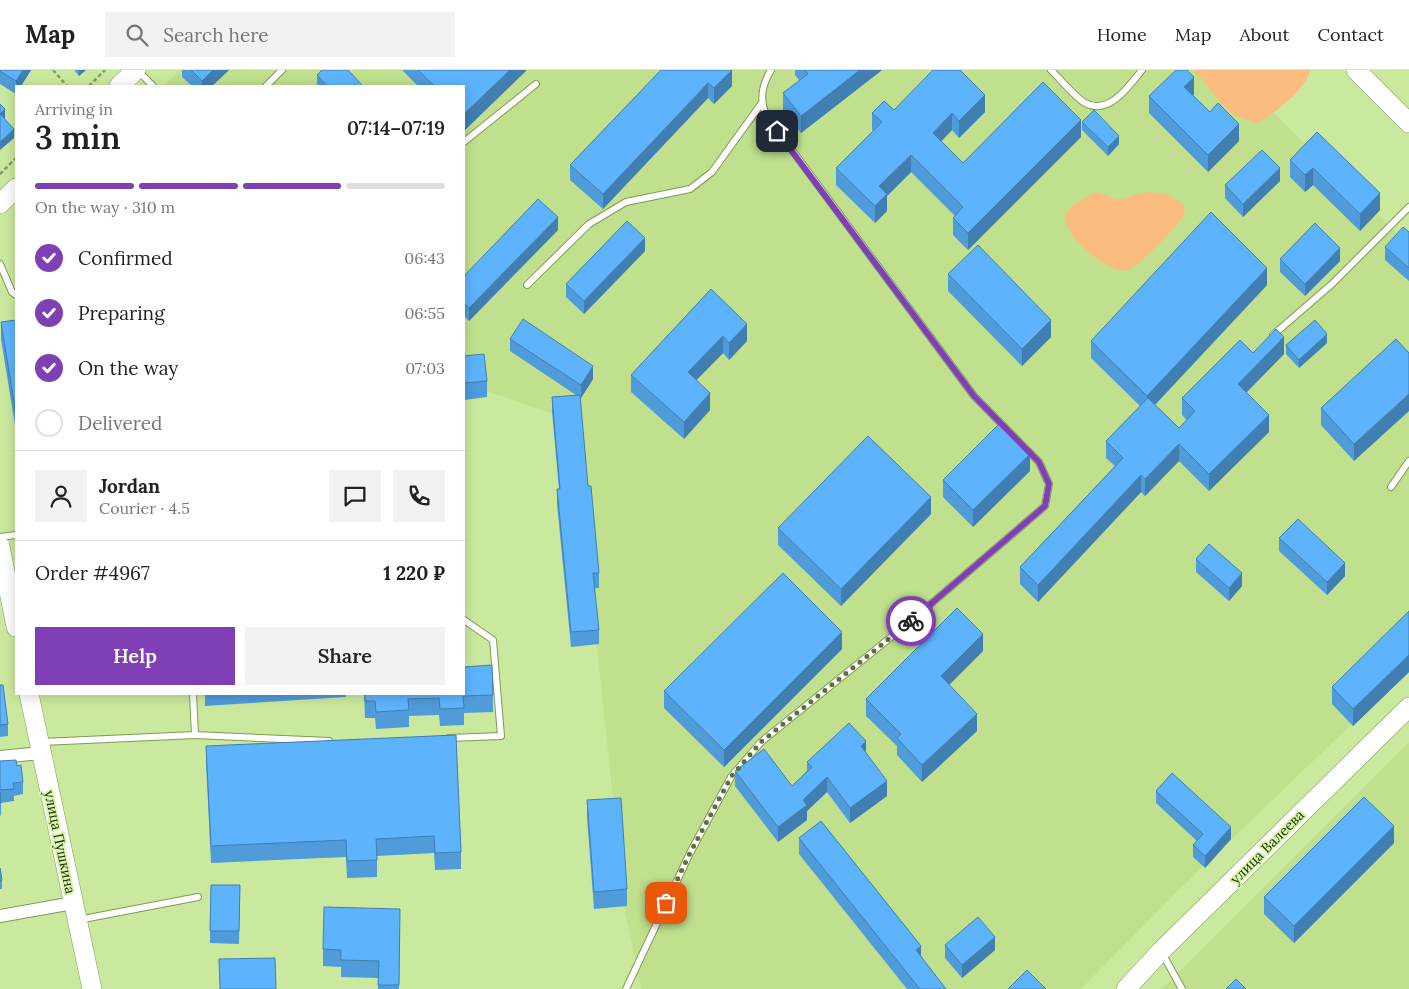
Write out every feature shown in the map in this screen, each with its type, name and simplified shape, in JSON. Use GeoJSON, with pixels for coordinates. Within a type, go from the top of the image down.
{"type":"FeatureCollection","features":[{"type":"Feature","properties":{"kind":"main road"},"geometry":{"type":"LineString","coordinates":[[120,85],[136,70]]}},
{"type":"Feature","properties":{"kind":"main road"},"geometry":{"type":"LineString","coordinates":[[1356,70],[1409,123]]}},
{"type":"Feature","properties":{"kind":"main road"},"geometry":{"type":"LineString","coordinates":[[0,204],[15,189]]}},
{"type":"Feature","properties":{"kind":"main road"},"geometry":{"type":"LineString","coordinates":[[0,546],[3,571],[15,623]]}},
{"type":"Feature","properties":{"kind":"main road","name":"улица Пушкина"},"geometry":{"type":"LineString","coordinates":[[30,695],[92,989]]}},
{"type":"Feature","properties":{"kind":"main road","name":"улица Валеева"},"geometry":{"type":"LineString","coordinates":[[1126,989],[1161,951],[1409,707]]}},
{"type":"Feature","properties":{"kind":"street"},"geometry":{"type":"LineString","coordinates":[[0,757],[40,747]]}},
{"type":"Feature","properties":{"kind":"street"},"geometry":{"type":"LineString","coordinates":[[0,916],[75,912]]}},
{"type":"Feature","properties":{"kind":"lane"},"geometry":{"type":"LineString","coordinates":[[136,70],[152,85]]}},
{"type":"Feature","properties":{"kind":"lane"},"geometry":{"type":"LineString","coordinates":[[267,85],[282,70]]}},
{"type":"Feature","properties":{"kind":"lane"},"geometry":{"type":"LineString","coordinates":[[527,285],[589,224],[626,202],[690,189],[712,172],[761,104],[762,92],[771,70]]}},
{"type":"Feature","properties":{"kind":"lane"},"geometry":{"type":"LineString","coordinates":[[1051,70],[1086,103],[1097,106],[1106,104],[1120,96],[1142,70]]}},
{"type":"Feature","properties":{"kind":"lane"},"geometry":{"type":"LineString","coordinates":[[465,141],[536,84]]}},
{"type":"Feature","properties":{"kind":"lane"},"geometry":{"type":"LineString","coordinates":[[626,989],[690,853],[731,777],[761,742],[911,620],[1045,506],[1049,484],[1039,462],[974,396],[772,123],[761,104]]}},
{"type":"Feature","properties":{"kind":"lane"},"geometry":{"type":"LineString","coordinates":[[1268,339],[1332,284],[1409,207]]}},
{"type":"Feature","properties":{"kind":"lane"},"geometry":{"type":"LineString","coordinates":[[0,264],[12,292],[15,294]]}},
{"type":"Feature","properties":{"kind":"lane"},"geometry":{"type":"LineString","coordinates":[[1390,487],[1409,461]]}},
{"type":"Feature","properties":{"kind":"lane"},"geometry":{"type":"LineString","coordinates":[[0,536],[15,535]]}},
{"type":"Feature","properties":{"kind":"lane"},"geometry":{"type":"LineString","coordinates":[[443,738],[501,736],[493,640],[465,621]]}},
{"type":"Feature","properties":{"kind":"lane"},"geometry":{"type":"LineString","coordinates":[[192,695],[195,735]]}},
{"type":"Feature","properties":{"kind":"lane"},"geometry":{"type":"LineString","coordinates":[[40,747],[195,735],[338,742]]}},
{"type":"Feature","properties":{"kind":"lane"},"geometry":{"type":"LineString","coordinates":[[75,912],[198,897]]}},
{"type":"Feature","properties":{"kind":"lane"},"geometry":{"type":"LineString","coordinates":[[1161,951],[1182,989]]}},
{"type":"Feature","properties":{"kind":"path"},"geometry":{"type":"LineString","coordinates":[[53,70],[66,85]]}},
{"type":"Feature","properties":{"kind":"path"},"geometry":{"type":"LineString","coordinates":[[90,85],[105,70]]}},
{"type":"Feature","properties":{"kind":"path"},"geometry":{"type":"LineString","coordinates":[[0,174],[15,159]]}},
{"type":"Feature","properties":{"kind":"shaded area"},"geometry":{"type":"Polygon","coordinates":[[[180,70],[1229,70],[1409,245],[1409,669],[1182,887],[1081,989],[641,989],[625,912],[573,421],[465,383],[465,85],[165,85],[180,70]]]}},
{"type":"Feature","properties":{"kind":"shaded area"},"geometry":{"type":"Polygon","coordinates":[[[1194,70],[1310,70],[1307,78],[1288,101],[1257,123],[1235,116],[1227,110],[1194,70]]]}},
{"type":"Feature","properties":{"kind":"shaded area"},"geometry":{"type":"Polygon","coordinates":[[[1095,192],[1118,200],[1146,192],[1166,194],[1183,204],[1185,214],[1166,237],[1141,261],[1127,270],[1119,270],[1110,267],[1089,252],[1071,233],[1067,224],[1066,216],[1071,208],[1095,192]]]}},
{"type":"Feature","properties":{"kind":"shaded area"},"geometry":{"type":"Polygon","coordinates":[[[1409,742],[1409,989],[1162,989],[1409,742]]]}},
{"type":"Feature","properties":{"kind":"building"},"geometry":{"type":"Polygon","coordinates":[[[0,70],[23,70],[16,81],[0,70]]]}},
{"type":"Feature","properties":{"kind":"building"},"geometry":{"type":"Polygon","coordinates":[[[191,70],[213,70],[202,81],[191,70]]]}},
{"type":"Feature","properties":{"kind":"building"},"geometry":{"type":"Polygon","coordinates":[[[322,70],[348,70],[362,85],[326,85],[317,75],[322,70]]]}},
{"type":"Feature","properties":{"kind":"building"},"geometry":{"type":"Polygon","coordinates":[[[418,70],[510,70],[465,113],[465,85],[433,85],[418,70]]]}},
{"type":"Feature","properties":{"kind":"building"},"geometry":{"type":"Polygon","coordinates":[[[661,70],[732,70],[714,88],[708,83],[603,194],[570,165],[661,70]]]}},
{"type":"Feature","properties":{"kind":"building"},"geometry":{"type":"Polygon","coordinates":[[[805,70],[860,70],[801,116],[783,93],[808,74],[805,70]]]}},
{"type":"Feature","properties":{"kind":"building"},"geometry":{"type":"Polygon","coordinates":[[[933,70],[960,70],[985,95],[959,121],[952,113],[933,133],[963,163],[1043,82],[1081,120],[968,233],[953,218],[963,207],[911,155],[879,186],[887,194],[875,206],[836,168],[882,122],[872,113],[884,101],[894,110],[933,70]]]}},
{"type":"Feature","properties":{"kind":"building"},"geometry":{"type":"Polygon","coordinates":[[[1176,70],[1187,70],[1194,77],[1184,87],[1210,112],[1218,103],[1239,124],[1208,155],[1149,96],[1176,70]]]}},
{"type":"Feature","properties":{"kind":"building"},"geometry":{"type":"Polygon","coordinates":[[[0,104],[5,109],[0,114],[0,104]]]}},
{"type":"Feature","properties":{"kind":"building"},"geometry":{"type":"Polygon","coordinates":[[[1094,110],[1119,136],[1108,147],[1082,122],[1094,110]]]}},
{"type":"Feature","properties":{"kind":"building"},"geometry":{"type":"Polygon","coordinates":[[[0,114],[14,129],[0,142],[0,114]]]}},
{"type":"Feature","properties":{"kind":"building"},"geometry":{"type":"Polygon","coordinates":[[[1317,132],[1380,193],[1360,214],[1313,168],[1305,175],[1290,160],[1317,132]]]}},
{"type":"Feature","properties":{"kind":"building"},"geometry":{"type":"Polygon","coordinates":[[[1262,150],[1280,168],[1243,204],[1225,185],[1262,150]]]}},
{"type":"Feature","properties":{"kind":"building"},"geometry":{"type":"Polygon","coordinates":[[[538,199],[558,217],[469,308],[465,304],[465,275],[538,199]]]}},
{"type":"Feature","properties":{"kind":"building"},"geometry":{"type":"Polygon","coordinates":[[[1211,212],[1267,268],[1147,396],[1091,341],[1211,212]]]}},
{"type":"Feature","properties":{"kind":"building"},"geometry":{"type":"Polygon","coordinates":[[[627,221],[645,238],[584,301],[566,284],[627,221]]]}},
{"type":"Feature","properties":{"kind":"building"},"geometry":{"type":"Polygon","coordinates":[[[1315,223],[1340,248],[1305,284],[1280,259],[1315,223]]]}},
{"type":"Feature","properties":{"kind":"building"},"geometry":{"type":"Polygon","coordinates":[[[1403,227],[1409,232],[1409,268],[1385,247],[1403,227]]]}},
{"type":"Feature","properties":{"kind":"building"},"geometry":{"type":"Polygon","coordinates":[[[978,245],[1051,320],[1022,349],[948,274],[978,245]]]}},
{"type":"Feature","properties":{"kind":"building"},"geometry":{"type":"Polygon","coordinates":[[[711,289],[747,324],[729,343],[723,336],[688,372],[710,393],[684,422],[631,375],[711,289]]]}},
{"type":"Feature","properties":{"kind":"building"},"geometry":{"type":"Polygon","coordinates":[[[523,319],[593,366],[581,385],[510,339],[523,319]]]}},
{"type":"Feature","properties":{"kind":"building"},"geometry":{"type":"Polygon","coordinates":[[[15,320],[15,408],[1,322],[15,320]]]}},
{"type":"Feature","properties":{"kind":"building"},"geometry":{"type":"Polygon","coordinates":[[[1315,320],[1327,334],[1299,360],[1286,345],[1315,320]]]}},
{"type":"Feature","properties":{"kind":"building"},"geometry":{"type":"Polygon","coordinates":[[[1276,329],[1284,337],[1238,384],[1269,415],[1209,474],[1179,444],[1145,479],[1141,475],[1038,585],[1020,567],[1123,458],[1106,441],[1148,398],[1179,428],[1195,411],[1182,398],[1240,340],[1253,353],[1276,329]]]}},
{"type":"Feature","properties":{"kind":"building"},"geometry":{"type":"Polygon","coordinates":[[[1396,339],[1409,353],[1409,394],[1354,444],[1321,408],[1396,339]]]}},
{"type":"Feature","properties":{"kind":"building"},"geometry":{"type":"Polygon","coordinates":[[[484,354],[487,381],[465,383],[465,356],[484,354]]]}},
{"type":"Feature","properties":{"kind":"building"},"geometry":{"type":"Polygon","coordinates":[[[580,395],[588,486],[591,486],[599,573],[593,573],[599,630],[571,632],[557,489],[560,489],[552,397],[580,395]]]}},
{"type":"Feature","properties":{"kind":"building"},"geometry":{"type":"Polygon","coordinates":[[[1000,423],[1030,454],[973,510],[943,480],[1000,423]]]}},
{"type":"Feature","properties":{"kind":"building"},"geometry":{"type":"Polygon","coordinates":[[[868,436],[931,497],[841,589],[778,528],[868,436]]]}},
{"type":"Feature","properties":{"kind":"building"},"geometry":{"type":"Polygon","coordinates":[[[1298,519],[1345,563],[1327,582],[1279,538],[1298,519]]]}},
{"type":"Feature","properties":{"kind":"building"},"geometry":{"type":"Polygon","coordinates":[[[1209,544],[1242,573],[1229,588],[1196,559],[1209,544]]]}},
{"type":"Feature","properties":{"kind":"building"},"geometry":{"type":"Polygon","coordinates":[[[783,573],[842,632],[724,750],[664,691],[783,573]]]}},
{"type":"Feature","properties":{"kind":"building"},"geometry":{"type":"Polygon","coordinates":[[[957,608],[983,634],[941,676],[977,714],[922,765],[897,738],[901,734],[866,699],[957,608]]]}},
{"type":"Feature","properties":{"kind":"building"},"geometry":{"type":"Polygon","coordinates":[[[1409,611],[1409,655],[1353,709],[1332,687],[1409,611]]]}},
{"type":"Feature","properties":{"kind":"building"},"geometry":{"type":"Polygon","coordinates":[[[492,665],[493,695],[463,696],[464,708],[440,709],[439,698],[408,699],[409,710],[376,712],[375,701],[365,701],[365,695],[465,695],[465,667],[492,665]]]}},
{"type":"Feature","properties":{"kind":"building"},"geometry":{"type":"Polygon","coordinates":[[[0,685],[3,685],[8,724],[0,725],[0,685]]]}},
{"type":"Feature","properties":{"kind":"building"},"geometry":{"type":"Polygon","coordinates":[[[849,723],[866,741],[861,746],[887,781],[850,808],[827,777],[803,800],[807,805],[778,827],[735,771],[764,749],[792,786],[812,767],[807,762],[849,723]]]}},
{"type":"Feature","properties":{"kind":"building"},"geometry":{"type":"Polygon","coordinates":[[[456,735],[461,852],[435,853],[434,836],[376,839],[377,860],[347,861],[346,840],[211,846],[206,746],[456,735]]]}},
{"type":"Feature","properties":{"kind":"building"},"geometry":{"type":"Polygon","coordinates":[[[16,760],[17,766],[21,765],[23,782],[13,783],[14,789],[0,790],[0,761],[16,760]]]}},
{"type":"Feature","properties":{"kind":"building"},"geometry":{"type":"Polygon","coordinates":[[[1172,773],[1231,827],[1205,856],[1193,845],[1203,834],[1156,791],[1172,773]]]}},
{"type":"Feature","properties":{"kind":"building"},"geometry":{"type":"Polygon","coordinates":[[[1364,797],[1394,826],[1294,926],[1264,897],[1364,797]]]}},
{"type":"Feature","properties":{"kind":"building"},"geometry":{"type":"Polygon","coordinates":[[[621,798],[627,889],[594,892],[587,800],[621,798]]]}},
{"type":"Feature","properties":{"kind":"building"},"geometry":{"type":"Polygon","coordinates":[[[821,821],[921,946],[916,950],[946,989],[920,989],[799,838],[821,821]]]}},
{"type":"Feature","properties":{"kind":"building"},"geometry":{"type":"Polygon","coordinates":[[[211,885],[240,885],[239,931],[210,931],[211,885]]]}},
{"type":"Feature","properties":{"kind":"building"},"geometry":{"type":"Polygon","coordinates":[[[324,907],[400,909],[399,985],[378,985],[379,961],[341,960],[341,950],[323,949],[324,907]]]}},
{"type":"Feature","properties":{"kind":"building"},"geometry":{"type":"Polygon","coordinates":[[[978,917],[995,937],[962,965],[945,945],[978,917]]]}},
{"type":"Feature","properties":{"kind":"building"},"geometry":{"type":"Polygon","coordinates":[[[275,958],[276,989],[220,989],[219,959],[275,958]]]}},
{"type":"Feature","properties":{"kind":"building"},"geometry":{"type":"Polygon","coordinates":[[[1027,970],[1046,989],[1008,989],[1027,970]]]}},
{"type":"Feature","properties":{"kind":"building"},"geometry":{"type":"Polygon","coordinates":[[[1236,979],[1246,989],[1226,989],[1236,979]]]}},
{"type":"Feature","properties":{"kind":"way so far"},"geometry":{"type":"LineString","coordinates":[[666,903],[690,853],[731,777],[761,742],[911,621]]}},
{"type":"Feature","properties":{"kind":"route"},"geometry":{"type":"LineString","coordinates":[[777,131],[974,396],[1039,462],[1049,484],[1045,506],[911,621]]}}]}
